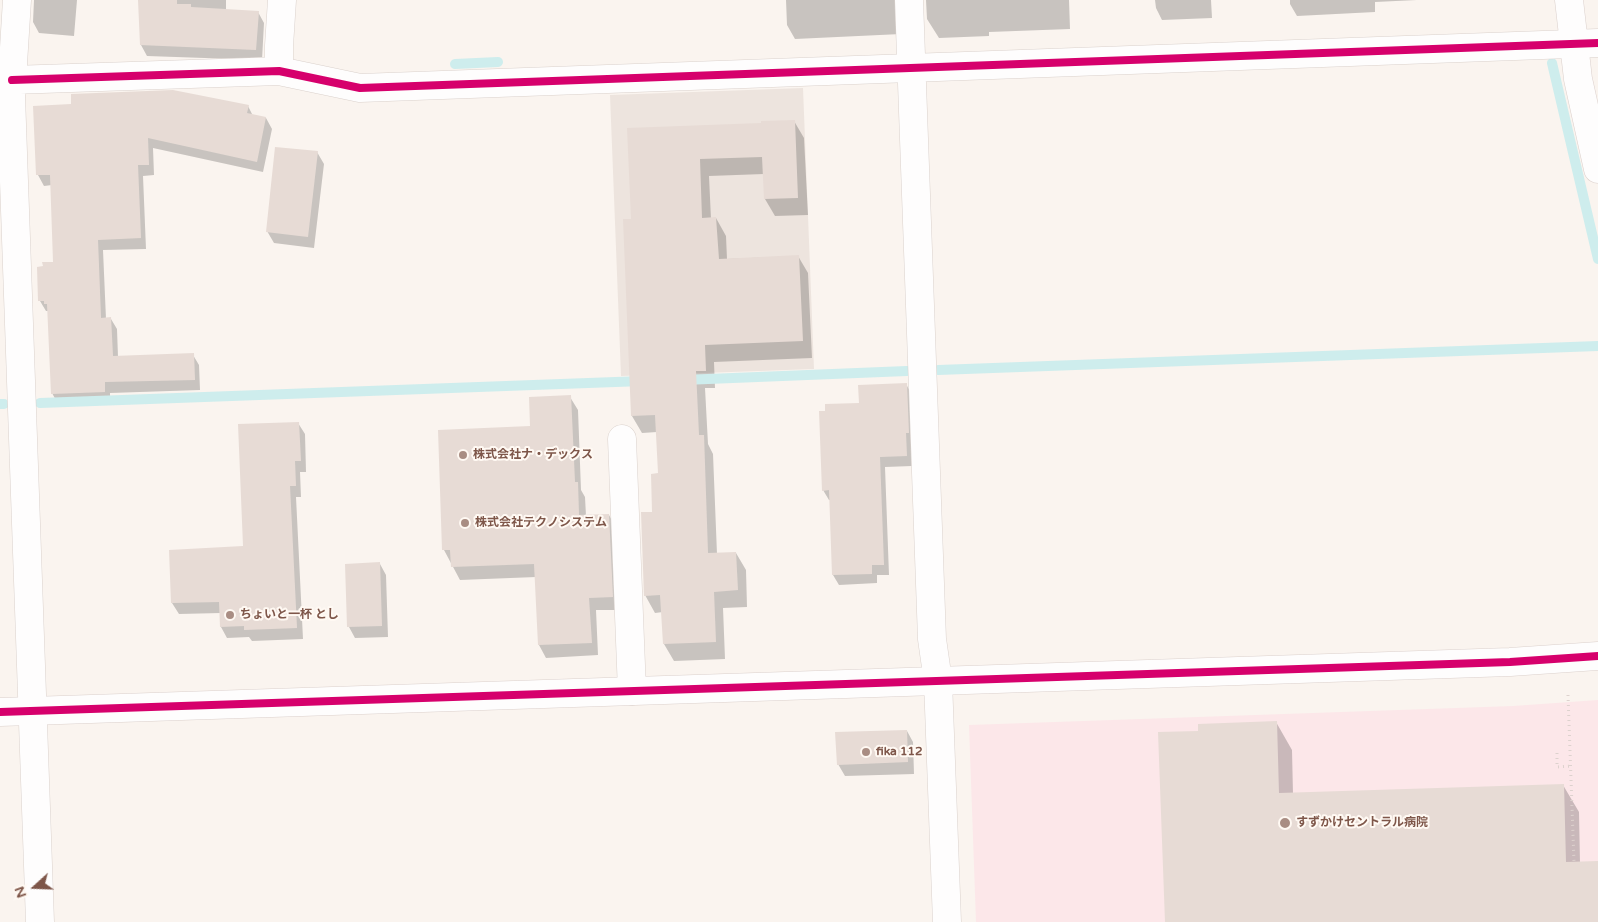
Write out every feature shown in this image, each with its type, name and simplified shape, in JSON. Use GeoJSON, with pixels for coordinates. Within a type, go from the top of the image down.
{"type":"FeatureCollection","features":[{"type":"Feature","properties":{"kind":"street"},"geometry":{"type":"LineString","coordinates":[[16,0],[7,91],[40,922]]}},
{"type":"Feature","properties":{"kind":"street"},"geometry":{"type":"LineString","coordinates":[[279,71],[282,0]]}},
{"type":"Feature","properties":{"kind":"street"},"geometry":{"type":"LineString","coordinates":[[909,0],[932,639],[938,681],[948,922]]}},
{"type":"Feature","properties":{"kind":"street"},"geometry":{"type":"LineString","coordinates":[[1569,0],[1586,43],[1581,95],[1598,169]]}},
{"type":"Feature","properties":{"kind":"street"},"geometry":{"type":"LineString","coordinates":[[7,91],[279,71],[360,88],[1586,43]]}},
{"type":"Feature","properties":{"kind":"street"},"geometry":{"type":"LineString","coordinates":[[622,439],[632,691]]}},
{"type":"Feature","properties":{"kind":"street"},"geometry":{"type":"LineString","coordinates":[[0,712],[1510,662],[1598,656]]}},
{"type":"Feature","properties":{"kind":"path"},"geometry":{"type":"LineString","coordinates":[[1568,695],[1574,862]]}},
{"type":"Feature","properties":{"kind":"path"},"geometry":{"type":"LineString","coordinates":[[1557,753],[1557,767],[1571,766]]}},
{"type":"Feature","properties":{"kind":"shaded area"},"geometry":{"type":"Polygon","coordinates":[[[803,88],[814,369],[621,376],[610,95],[803,88]]]}},
{"type":"Feature","properties":{"kind":"shaded area","name":"すずかけセントラル病院"},"geometry":{"type":"Polygon","coordinates":[[[1598,700],[1598,922],[976,922],[969,725],[1513,706],[1598,700]]]}},
{"type":"Feature","properties":{"kind":"building"},"geometry":{"type":"Polygon","coordinates":[[[138,0],[177,0],[177,4],[191,4],[191,7],[259,11],[256,50],[140,45],[138,0]]]}},
{"type":"Feature","properties":{"kind":"building"},"geometry":{"type":"Polygon","coordinates":[[[173,90],[249,105],[247,113],[266,117],[257,162],[148,138],[149,165],[138,165],[141,238],[98,240],[101,318],[111,317],[113,356],[194,353],[195,380],[105,382],[105,392],[51,394],[47,304],[44,304],[44,301],[38,301],[37,267],[43,266],[42,262],[53,262],[50,175],[36,175],[33,106],[71,104],[71,94],[173,90]]]}},
{"type":"Feature","properties":{"kind":"building"},"geometry":{"type":"Polygon","coordinates":[[[795,120],[798,198],[764,199],[762,157],[700,159],[702,218],[716,217],[719,259],[799,255],[803,341],[705,345],[706,371],[696,371],[699,435],[704,435],[708,553],[736,552],[738,590],[714,592],[716,642],[663,644],[660,595],[644,596],[641,512],[652,512],[651,474],[658,473],[655,415],[631,416],[623,219],[631,219],[627,128],[795,120]]]}},
{"type":"Feature","properties":{"kind":"building"},"geometry":{"type":"Polygon","coordinates":[[[275,147],[318,151],[308,237],[266,232],[275,147]]]}},
{"type":"Feature","properties":{"kind":"building"},"geometry":{"type":"Polygon","coordinates":[[[907,383],[909,433],[906,433],[907,456],[880,457],[884,565],[872,565],[872,574],[832,575],[829,490],[822,491],[819,411],[825,411],[825,404],[859,403],[858,385],[907,383]]]}},
{"type":"Feature","properties":{"kind":"building"},"geometry":{"type":"Polygon","coordinates":[[[571,395],[575,482],[578,482],[579,515],[609,514],[613,597],[589,598],[592,643],[538,645],[534,564],[451,567],[450,550],[442,550],[438,430],[530,426],[529,397],[571,395]]]}},
{"type":"Feature","properties":{"kind":"building"},"geometry":{"type":"Polygon","coordinates":[[[299,422],[301,461],[295,461],[296,486],[290,486],[297,628],[244,630],[244,626],[220,627],[219,602],[171,603],[169,550],[243,546],[238,424],[299,422]]]}},
{"type":"Feature","properties":{"kind":"building"},"geometry":{"type":"Polygon","coordinates":[[[380,562],[382,626],[347,627],[345,564],[380,562]]]}},
{"type":"Feature","properties":{"kind":"building"},"geometry":{"type":"Polygon","coordinates":[[[1277,721],[1279,793],[1564,784],[1566,862],[1598,861],[1598,922],[1165,922],[1158,732],[1198,731],[1198,724],[1277,721]]]}},
{"type":"Feature","properties":{"kind":"building","name":"fika 112"},"geometry":{"type":"Polygon","coordinates":[[[907,730],[908,762],[837,765],[835,732],[907,730]]]}},
{"type":"Feature","properties":{"kind":"waterway"},"geometry":{"type":"LineString","coordinates":[[455,64],[498,62]]}},
{"type":"Feature","properties":{"kind":"waterway"},"geometry":{"type":"LineString","coordinates":[[1552,63],[1598,259]]}},
{"type":"Feature","properties":{"kind":"waterway"},"geometry":{"type":"LineString","coordinates":[[938,370],[1598,346]]}},
{"type":"Feature","properties":{"kind":"waterway"},"geometry":{"type":"LineString","coordinates":[[683,380],[907,371]]}},
{"type":"Feature","properties":{"kind":"waterway"},"geometry":{"type":"LineString","coordinates":[[40,403],[643,381]]}},
{"type":"Feature","properties":{"kind":"cycle path"},"geometry":{"type":"LineString","coordinates":[[12,80],[279,71],[360,88],[1598,43]]}},
{"type":"Feature","properties":{"kind":"cycle path"},"geometry":{"type":"LineString","coordinates":[[0,712],[1510,662],[1598,656]]}},
{"type":"Feature","properties":{"kind":"place","name":"株式会社ナ・デックス"},"geometry":{"type":"Point","coordinates":[463,455]}},
{"type":"Feature","properties":{"kind":"place","name":"株式会社テクノシステム"},"geometry":{"type":"Point","coordinates":[465,523]}},
{"type":"Feature","properties":{"kind":"place","name":"ちょいと一杯 とし"},"geometry":{"type":"Point","coordinates":[230,615]}},
{"type":"Feature","properties":{"kind":"place","name":"fika 112"},"geometry":{"type":"Point","coordinates":[866,752]}},
{"type":"Feature","properties":{"kind":"place","name":"すずかけセントラル病院"},"geometry":{"type":"Point","coordinates":[1285,823]}}]}
